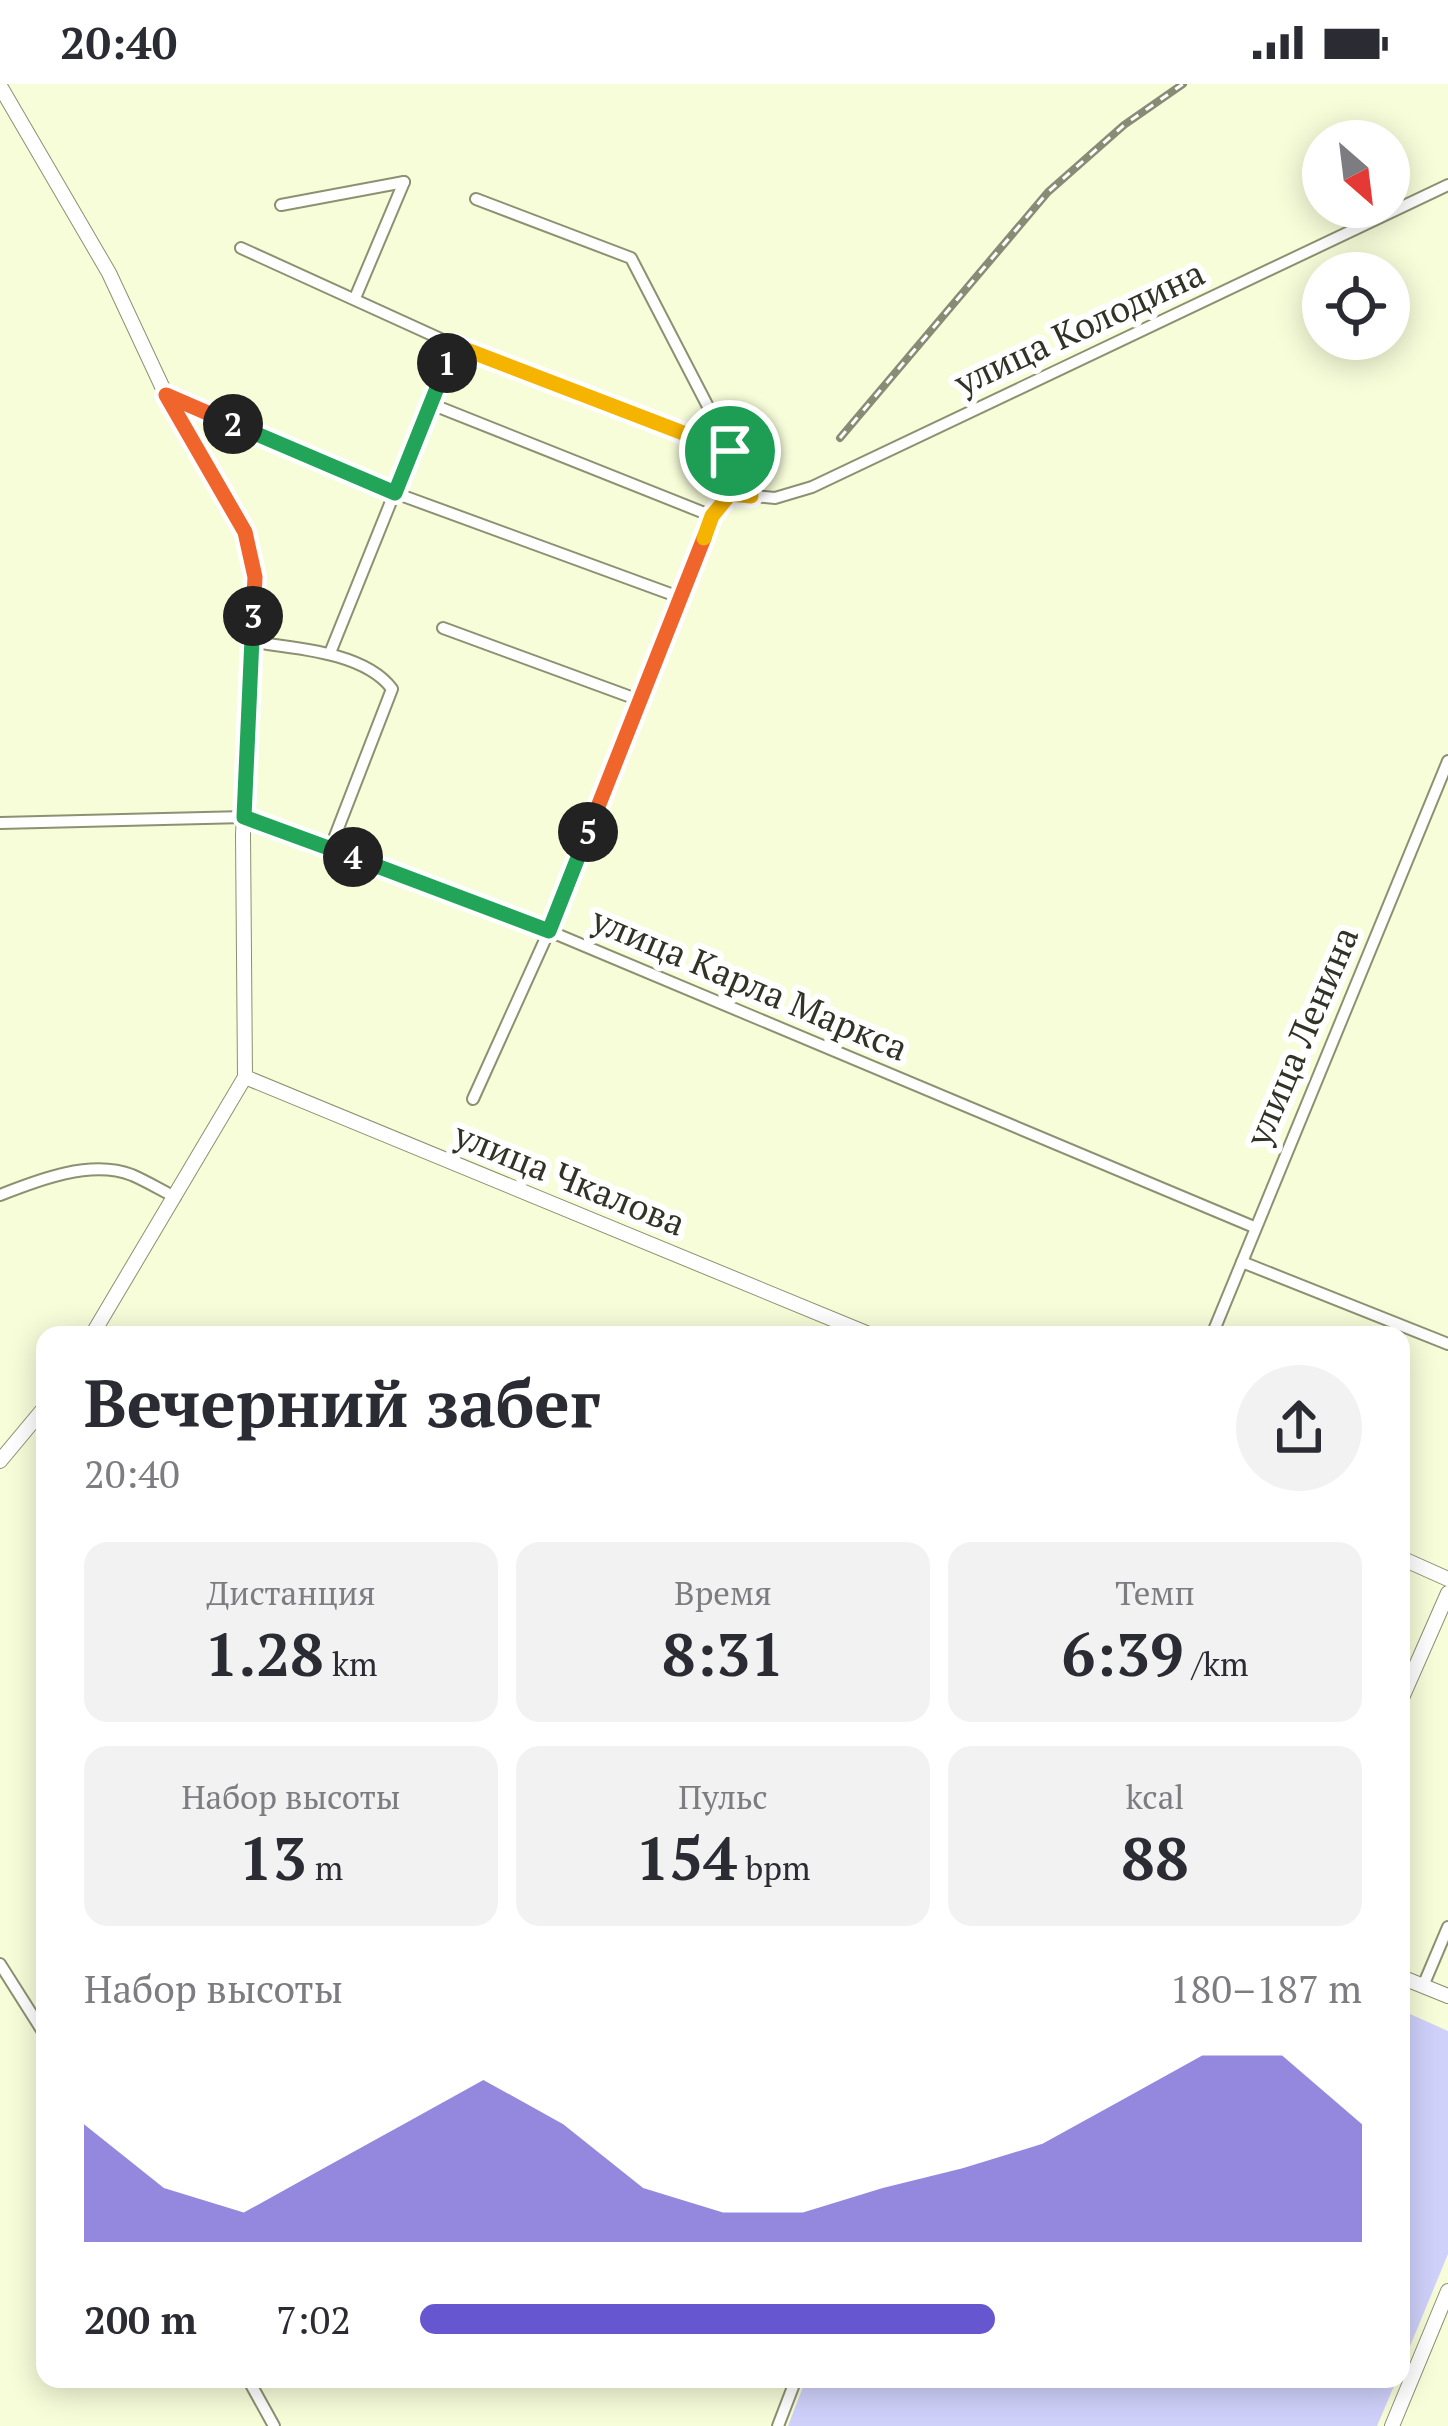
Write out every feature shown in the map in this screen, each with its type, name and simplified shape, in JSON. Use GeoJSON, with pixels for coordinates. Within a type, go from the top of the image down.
{"type":"FeatureCollection","features":[{"type":"Feature","properties":{"kind":"street"},"geometry":{"type":"LineString","coordinates":[[0,86],[109,273],[166,395],[245,532],[255,577],[244,817],[245,1077],[97,1326]]}},
{"type":"Feature","properties":{"kind":"street"},"geometry":{"type":"LineString","coordinates":[[281,206],[404,182],[355,298]]}},
{"type":"Feature","properties":{"kind":"street","name":"улица Колодина"},"geometry":{"type":"LineString","coordinates":[[712,516],[730,494],[775,498],[812,487],[1448,185]]}},
{"type":"Feature","properties":{"kind":"street"},"geometry":{"type":"LineString","coordinates":[[476,199],[631,258],[751,496]]}},
{"type":"Feature","properties":{"kind":"street"},"geometry":{"type":"LineString","coordinates":[[242,248],[454,345],[730,451]]}},
{"type":"Feature","properties":{"kind":"street"},"geometry":{"type":"LineString","coordinates":[[330,653],[454,345]]}},
{"type":"Feature","properties":{"kind":"street"},"geometry":{"type":"LineString","coordinates":[[166,395],[395,493],[679,597]]}},
{"type":"Feature","properties":{"kind":"street"},"geometry":{"type":"LineString","coordinates":[[431,404],[712,516],[549,931],[473,1099]]}},
{"type":"Feature","properties":{"kind":"street"},"geometry":{"type":"LineString","coordinates":[[443,628],[639,700]]}},
{"type":"Feature","properties":{"kind":"street"},"geometry":{"type":"LineString","coordinates":[[252,642],[330,653],[385,680],[392,689],[330,848]]}},
{"type":"Feature","properties":{"kind":"street","name":"улица Ленина"},"geometry":{"type":"LineString","coordinates":[[1216,1326],[1448,761]]}},
{"type":"Feature","properties":{"kind":"street","name":"улица Карла Маркса"},"geometry":{"type":"LineString","coordinates":[[0,823],[244,817],[549,931],[1254,1227]]}},
{"type":"Feature","properties":{"kind":"street","name":"улица Чкалова"},"geometry":{"type":"LineString","coordinates":[[245,1077],[850,1326]]}},
{"type":"Feature","properties":{"kind":"street"},"geometry":{"type":"LineString","coordinates":[[0,1195],[48,1176],[92,1172],[127,1173],[175,1197]]}},
{"type":"Feature","properties":{"kind":"street"},"geometry":{"type":"LineString","coordinates":[[1242,1262],[1403,1326]]}},
{"type":"Feature","properties":{"kind":"street"},"geometry":{"type":"LineString","coordinates":[[1410,1329],[1448,1344]]}},
{"type":"Feature","properties":{"kind":"street"},"geometry":{"type":"LineString","coordinates":[[0,1461],[36,1419]]}},
{"type":"Feature","properties":{"kind":"street"},"geometry":{"type":"LineString","coordinates":[[1410,1562],[1448,1579]]}},
{"type":"Feature","properties":{"kind":"street"},"geometry":{"type":"LineString","coordinates":[[1410,1680],[1448,1593]]}},
{"type":"Feature","properties":{"kind":"street"},"geometry":{"type":"LineString","coordinates":[[1423,1986],[1448,1927]]}},
{"type":"Feature","properties":{"kind":"street"},"geometry":{"type":"LineString","coordinates":[[0,1964],[36,2021]]}},
{"type":"Feature","properties":{"kind":"street"},"geometry":{"type":"LineString","coordinates":[[1410,1981],[1448,1996]]}},
{"type":"Feature","properties":{"kind":"street"},"geometry":{"type":"LineString","coordinates":[[1410,2383],[1448,2291]]}},
{"type":"Feature","properties":{"kind":"street"},"geometry":{"type":"LineString","coordinates":[[253,2388],[274,2426]]}},
{"type":"Feature","properties":{"kind":"street"},"geometry":{"type":"LineString","coordinates":[[778,2426],[793,2388]]}},
{"type":"Feature","properties":{"kind":"street"},"geometry":{"type":"LineString","coordinates":[[1392,2426],[1408,2388]]}},
{"type":"Feature","properties":{"kind":"shaded area"},"geometry":{"type":"Polygon","coordinates":[[[1410,2014],[1448,2031],[1448,2254],[1410,2346],[1410,2014]]]}},
{"type":"Feature","properties":{"kind":"shaded area"},"geometry":{"type":"Polygon","coordinates":[[[803,2388],[1393,2388],[1377,2426],[788,2426],[803,2388]]]}},
{"type":"Feature","properties":{"kind":"railway"},"geometry":{"type":"LineString","coordinates":[[840,438],[1048,192],[1124,125],[1183,84]]}},
{"type":"Feature","properties":{"kind":"route"},"geometry":{"type":"LineString","coordinates":[[454,345],[730,451],[751,496],[730,494],[712,516],[549,931],[244,817],[255,577],[245,532],[166,395],[395,493],[454,345]]}}]}
